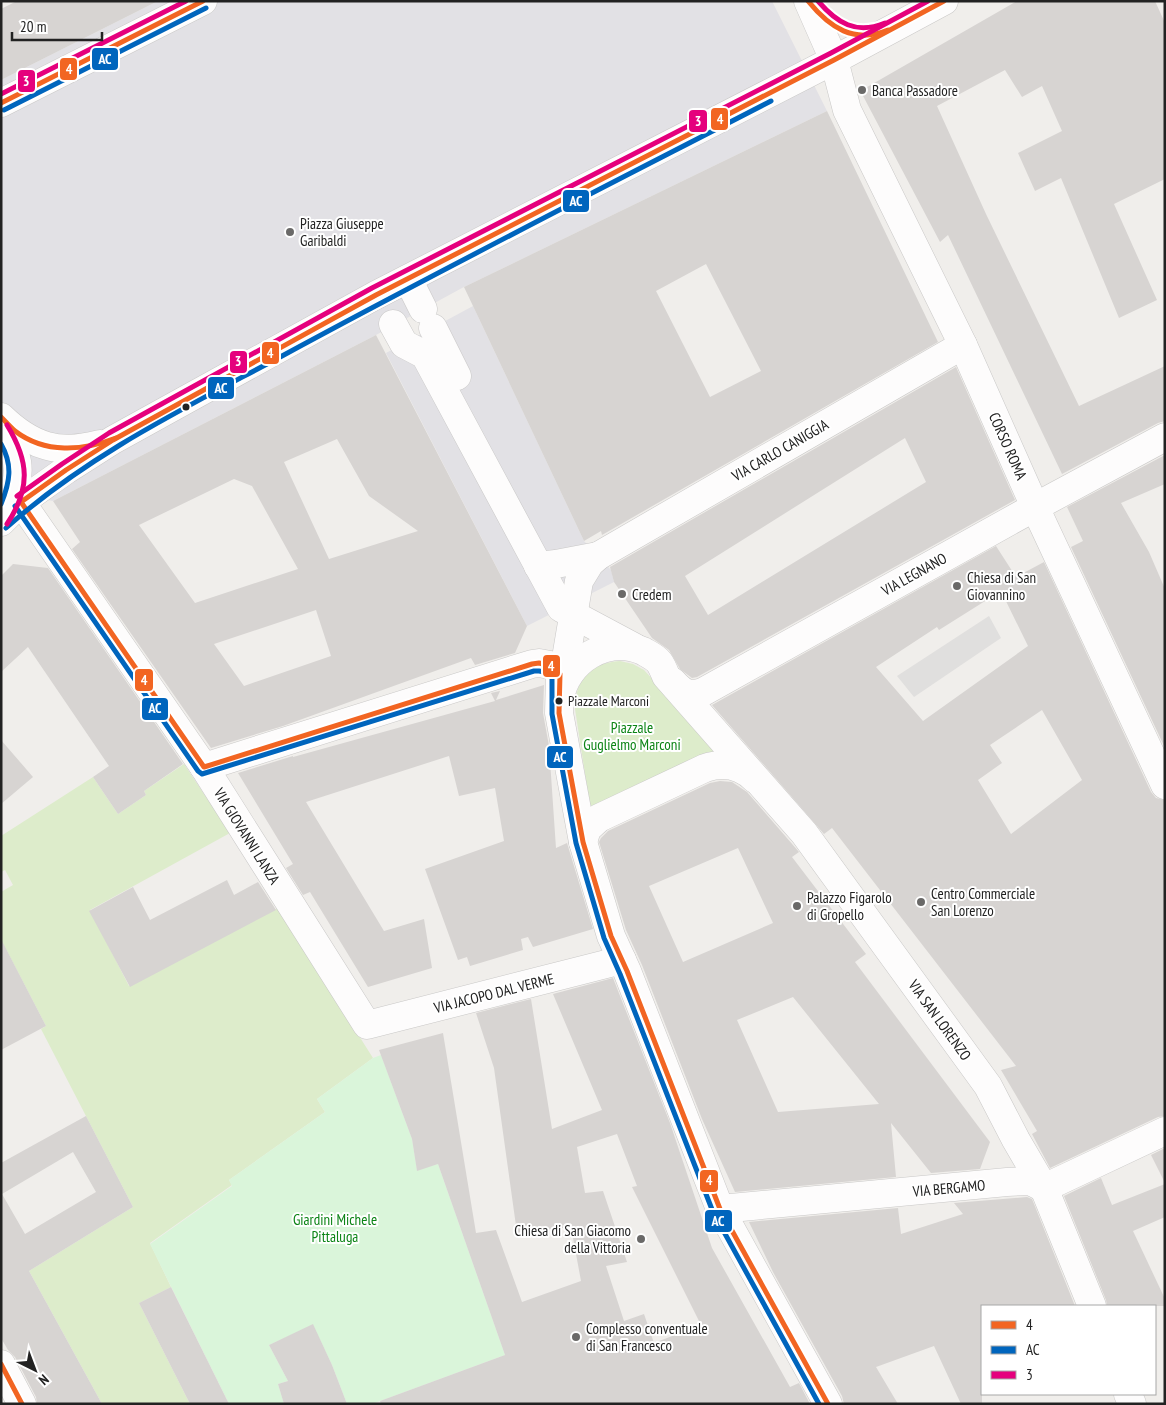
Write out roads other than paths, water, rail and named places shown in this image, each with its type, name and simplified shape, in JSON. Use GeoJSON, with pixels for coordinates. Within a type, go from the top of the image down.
{"type":"FeatureCollection","features":[{"type":"Feature","properties":{"kind":"street"},"geometry":{"type":"LineString","coordinates":[[1,417],[15,431],[43,445],[70,449],[92,446],[113,440],[408,279],[834,60],[944,1]]}},
{"type":"Feature","properties":{"kind":"street"},"geometry":{"type":"LineString","coordinates":[[809,2],[828,21],[850,34],[864,36],[888,30]]}},
{"type":"Feature","properties":{"kind":"street"},"geometry":{"type":"LineString","coordinates":[[809,2],[834,60]]}},
{"type":"Feature","properties":{"kind":"street"},"geometry":{"type":"LineString","coordinates":[[1,102],[199,3]]}},
{"type":"Feature","properties":{"kind":"street","name":"CORSO ROMA"},"geometry":{"type":"LineString","coordinates":[[834,60],[847,110],[963,344],[1035,507],[1165,785]]}},
{"type":"Feature","properties":{"kind":"street"},"geometry":{"type":"LineString","coordinates":[[408,279],[547,565]]}},
{"type":"Feature","properties":{"kind":"street"},"geometry":{"type":"LineString","coordinates":[[394,324],[404,344],[425,356],[547,565],[570,608],[658,661],[666,676]]}},
{"type":"Feature","properties":{"kind":"street","name":"VIA CARLO CANIGGIA"},"geometry":{"type":"LineString","coordinates":[[598,556],[963,344]]}},
{"type":"Feature","properties":{"kind":"street"},"geometry":{"type":"LineString","coordinates":[[1,429],[15,452],[18,470],[14,491],[6,512],[8,515],[66,470],[127,432]]}},
{"type":"Feature","properties":{"kind":"street","name":"VIA LEGNANO"},"geometry":{"type":"LineString","coordinates":[[666,676],[682,692],[690,694],[703,692],[1035,507],[1165,437]]}},
{"type":"Feature","properties":{"kind":"street","name":"VIA GIOVANNI LANZA"},"geometry":{"type":"LineString","coordinates":[[8,515],[204,768],[367,1025]]}},
{"type":"Feature","properties":{"kind":"street"},"geometry":{"type":"LineString","coordinates":[[547,565],[598,556]]}},
{"type":"Feature","properties":{"kind":"street"},"geometry":{"type":"LineString","coordinates":[[598,556],[590,563],[581,576],[570,608],[559,671],[561,726],[583,842],[611,936],[720,1209],[828,1404]]}},
{"type":"Feature","properties":{"kind":"street"},"geometry":{"type":"LineString","coordinates":[[559,701],[570,608]]}},
{"type":"Feature","properties":{"kind":"street"},"geometry":{"type":"LineString","coordinates":[[559,701],[561,689],[566,678],[572,668],[581,660],[602,649],[614,646],[638,649]]}},
{"type":"Feature","properties":{"kind":"street"},"geometry":{"type":"LineString","coordinates":[[204,768],[532,664],[550,664],[559,671]]}},
{"type":"Feature","properties":{"kind":"street","name":"VIA SAN LORENZO"},"geometry":{"type":"LineString","coordinates":[[666,676],[804,833],[988,1086],[1044,1188],[1092,1305]]}},
{"type":"Feature","properties":{"kind":"street"},"geometry":{"type":"LineString","coordinates":[[583,842],[587,829],[599,818],[710,767],[724,765],[738,768],[752,776],[766,788]]}},
{"type":"Feature","properties":{"kind":"street","name":"VIA JACOPO DAL VERME"},"geometry":{"type":"LineString","coordinates":[[367,1025],[622,960]]}},
{"type":"Feature","properties":{"kind":"street"},"geometry":{"type":"LineString","coordinates":[[1044,1188],[1165,1131]]}},
{"type":"Feature","properties":{"kind":"street","name":"VIA BERGAMO"},"geometry":{"type":"LineString","coordinates":[[720,1209],[1022,1181],[1030,1181],[1044,1188]]}},
{"type":"Feature","properties":{"kind":"street"},"geometry":{"type":"LineString","coordinates":[[1,1364],[22,1404]]}},
{"type":"Feature","properties":{"kind":"place","name":"Banca Passadore"},"geometry":{"type":"Point","coordinates":[862,90]}},
{"type":"Feature","properties":{"kind":"place","name":"Piazza Giuseppe Garibaldi"},"geometry":{"type":"Point","coordinates":[290,232]}},
{"type":"Feature","properties":{"kind":"place","name":"Chiesa di San Giovannino"},"geometry":{"type":"Point","coordinates":[957,586]}},
{"type":"Feature","properties":{"kind":"place","name":"Credem"},"geometry":{"type":"Point","coordinates":[622,594]}},
{"type":"Feature","properties":{"kind":"place","name":"Piazzale Marconi"},"geometry":{"type":"Point","coordinates":[559,701]}},
{"type":"Feature","properties":{"kind":"place","name":"Centro Commerciale San Lorenzo"},"geometry":{"type":"Point","coordinates":[921,902]}},
{"type":"Feature","properties":{"kind":"place","name":"Palazzo Figarolo di Gropello"},"geometry":{"type":"Point","coordinates":[797,906]}},
{"type":"Feature","properties":{"kind":"place","name":"Chiesa di San Giacomo della Vittoria"},"geometry":{"type":"Point","coordinates":[641,1239]}},
{"type":"Feature","properties":{"kind":"place","name":"Complesso conventuale di San Francesco"},"geometry":{"type":"Point","coordinates":[576,1337]}},
{"type":"Feature","properties":{"kind":"park label","name":"Piazzale Guglielmo Marconi"},"geometry":{"type":"Point","coordinates":[632,736]}},
{"type":"Feature","properties":{"kind":"park label","name":"Giardini Michele Pittaluga"},"geometry":{"type":"Point","coordinates":[335,1228]}}]}
